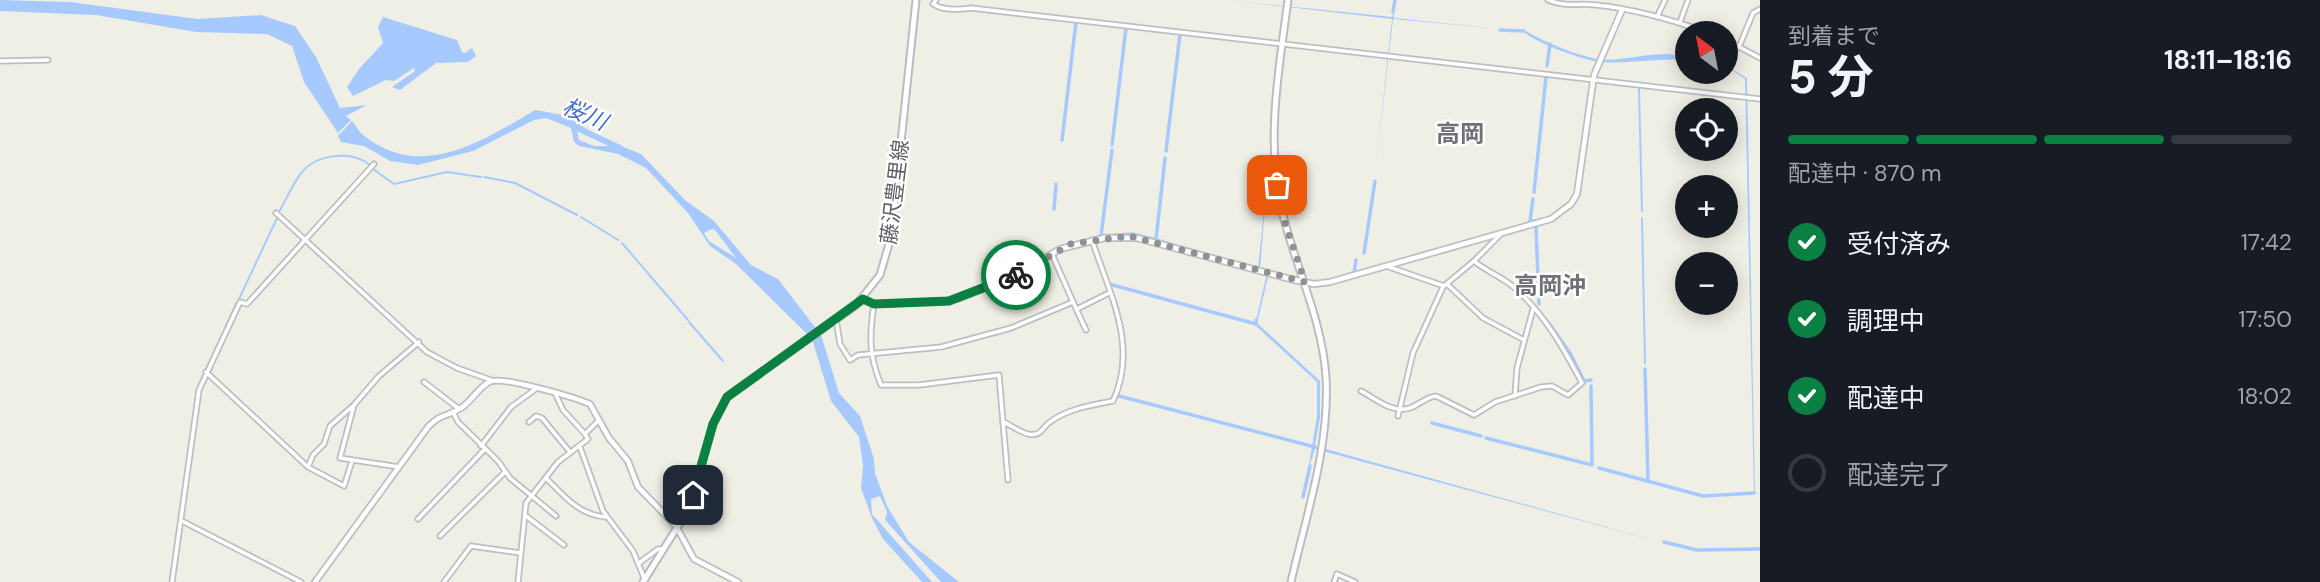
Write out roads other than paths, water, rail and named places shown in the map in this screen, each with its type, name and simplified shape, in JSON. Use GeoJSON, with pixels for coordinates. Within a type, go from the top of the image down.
{"type":"FeatureCollection","features":[{"type":"Feature","properties":{"kind":"main road"},"geometry":{"type":"LineString","coordinates":[[1288,0],[1275,118],[1274,166],[1284,220],[1321,338],[1326,397],[1321,451],[1291,582]]}},
{"type":"Feature","properties":{"kind":"main road","name":"藤沢豊里線"},"geometry":{"type":"LineString","coordinates":[[644,581],[688,510],[717,414],[731,393],[863,299],[880,275],[889,250],[915,2]]}},
{"type":"Feature","properties":{"kind":"street"},"geometry":{"type":"LineString","coordinates":[[936,0],[933,4],[938,7],[957,10],[971,8],[1760,99]]}},
{"type":"Feature","properties":{"kind":"street"},"geometry":{"type":"LineString","coordinates":[[1548,0],[1560,6],[1595,2],[1675,21]]}},
{"type":"Feature","properties":{"kind":"street"},"geometry":{"type":"LineString","coordinates":[[1657,17],[1665,0]]}},
{"type":"Feature","properties":{"kind":"street"},"geometry":{"type":"LineString","coordinates":[[1680,21],[1688,0]]}},
{"type":"Feature","properties":{"kind":"street"},"geometry":{"type":"LineString","coordinates":[[1760,9],[1753,13],[1739,47],[1760,58]]}},
{"type":"Feature","properties":{"kind":"street"},"geometry":{"type":"LineString","coordinates":[[863,299],[874,304],[939,302],[961,298],[1013,277],[1071,244],[1137,238],[1305,282],[1330,282],[1558,216],[1574,201],[1580,186],[1593,80],[1622,10]]}},
{"type":"Feature","properties":{"kind":"street"},"geometry":{"type":"LineString","coordinates":[[0,61],[48,60]]}},
{"type":"Feature","properties":{"kind":"street"},"geometry":{"type":"LineString","coordinates":[[172,582],[199,390],[206,372],[240,302],[247,304],[374,164]]}},
{"type":"Feature","properties":{"kind":"street"},"geometry":{"type":"LineString","coordinates":[[276,213],[419,341],[427,352],[444,362],[491,380],[537,388],[590,404],[598,421],[628,461],[638,487],[677,528],[698,563],[738,582]]}},
{"type":"Feature","properties":{"kind":"street"},"geometry":{"type":"LineString","coordinates":[[1398,416],[1417,341],[1446,286],[1502,233]]}},
{"type":"Feature","properties":{"kind":"street"},"geometry":{"type":"LineString","coordinates":[[1003,422],[1028,434],[1036,434],[1045,431],[1051,421],[1077,408],[1113,401],[1122,382],[1125,342],[1092,240]]}},
{"type":"Feature","properties":{"kind":"street"},"geometry":{"type":"LineString","coordinates":[[1052,254],[1086,330]]}},
{"type":"Feature","properties":{"kind":"street"},"geometry":{"type":"LineString","coordinates":[[1361,391],[1380,404],[1400,409],[1410,408],[1436,396],[1474,415],[1494,401],[1548,386],[1568,395],[1582,383],[1564,347],[1534,308],[1515,288],[1474,261]]}},
{"type":"Feature","properties":{"kind":"street"},"geometry":{"type":"LineString","coordinates":[[1389,267],[1446,286],[1483,318],[1524,340]]}},
{"type":"Feature","properties":{"kind":"street"},"geometry":{"type":"LineString","coordinates":[[1077,309],[1109,293]]}},
{"type":"Feature","properties":{"kind":"street"},"geometry":{"type":"LineString","coordinates":[[835,319],[840,344],[850,360],[871,354],[942,347],[1011,328],[1073,302]]}},
{"type":"Feature","properties":{"kind":"street"},"geometry":{"type":"LineString","coordinates":[[874,304],[871,354],[874,372],[881,385],[919,385],[999,375],[1008,480]]}},
{"type":"Feature","properties":{"kind":"street"},"geometry":{"type":"LineString","coordinates":[[1515,396],[1524,340],[1534,308]]}},
{"type":"Feature","properties":{"kind":"street"},"geometry":{"type":"LineString","coordinates":[[308,467],[313,455],[324,444],[330,426],[419,341]]}},
{"type":"Feature","properties":{"kind":"street"},"geometry":{"type":"LineString","coordinates":[[206,372],[308,467],[344,486],[352,461]]}},
{"type":"Feature","properties":{"kind":"street"},"geometry":{"type":"LineString","coordinates":[[315,582],[437,418],[456,411],[491,380]]}},
{"type":"Feature","properties":{"kind":"street"},"geometry":{"type":"LineString","coordinates":[[424,382],[456,411],[458,422],[505,472],[556,516]]}},
{"type":"Feature","properties":{"kind":"street"},"geometry":{"type":"LineString","coordinates":[[418,519],[483,447],[511,407],[537,388]]}},
{"type":"Feature","properties":{"kind":"street"},"geometry":{"type":"LineString","coordinates":[[518,582],[526,503],[570,452],[588,439],[563,410],[555,393]]}},
{"type":"Feature","properties":{"kind":"street"},"geometry":{"type":"LineString","coordinates":[[354,405],[353,417],[339,456],[352,461],[399,467]]}},
{"type":"Feature","properties":{"kind":"street"},"geometry":{"type":"LineString","coordinates":[[530,422],[536,416],[542,418],[570,452]]}},
{"type":"Feature","properties":{"kind":"street"},"geometry":{"type":"LineString","coordinates":[[585,434],[598,421]]}},
{"type":"Feature","properties":{"kind":"street"},"geometry":{"type":"LineString","coordinates":[[580,447],[606,517],[639,563]]}},
{"type":"Feature","properties":{"kind":"street"},"geometry":{"type":"LineString","coordinates":[[440,536],[505,472]]}},
{"type":"Feature","properties":{"kind":"street"},"geometry":{"type":"LineString","coordinates":[[546,478],[583,511],[592,516],[606,517]]}},
{"type":"Feature","properties":{"kind":"street"},"geometry":{"type":"LineString","coordinates":[[526,516],[564,545]]}},
{"type":"Feature","properties":{"kind":"street"},"geometry":{"type":"LineString","coordinates":[[182,521],[301,582]]}},
{"type":"Feature","properties":{"kind":"street"},"geometry":{"type":"LineString","coordinates":[[444,582],[471,545],[520,553]]}},
{"type":"Feature","properties":{"kind":"street"},"geometry":{"type":"LineString","coordinates":[[644,581],[636,566],[658,549],[664,550]]}},
{"type":"Feature","properties":{"kind":"street"},"geometry":{"type":"LineString","coordinates":[[1334,582],[1337,574],[1355,582]]}},
{"type":"Feature","properties":{"kind":"water"},"geometry":{"type":"Polygon","coordinates":[[[0,0],[70,2],[198,19],[261,15],[295,26],[316,57],[340,108],[367,105],[346,116],[351,120],[338,133],[304,82],[292,46],[267,34],[196,32],[96,15],[0,11],[0,0]]]}},
{"type":"Feature","properties":{"kind":"water"},"geometry":{"type":"Polygon","coordinates":[[[1227,0],[1392,17],[1394,12],[1394,18],[1502,29],[1393,19],[1375,174],[1392,19],[1227,0]]]}},
{"type":"Feature","properties":{"kind":"water"},"geometry":{"type":"Polygon","coordinates":[[[383,17],[457,40],[462,52],[472,48],[476,56],[468,62],[436,63],[400,90],[392,87],[415,71],[414,68],[394,81],[386,80],[353,96],[347,87],[359,69],[383,43],[378,27],[383,17]]]}},
{"type":"Feature","properties":{"kind":"water"},"geometry":{"type":"Polygon","coordinates":[[[1522,29],[1558,47],[1597,59],[1668,54],[1675,55],[1675,60],[1600,62],[1570,54],[1526,34],[1522,29]]]}},
{"type":"Feature","properties":{"kind":"water"},"geometry":{"type":"Polygon","coordinates":[[[1738,73],[1747,78],[1755,492],[1760,494],[1754,493],[1745,79],[1738,73]]]}},
{"type":"Feature","properties":{"kind":"water"},"geometry":{"type":"Polygon","coordinates":[[[535,110],[575,117],[585,126],[577,131],[579,140],[594,146],[621,146],[641,154],[685,200],[714,221],[751,265],[778,279],[821,335],[839,393],[860,416],[887,506],[909,542],[959,582],[941,582],[885,520],[887,512],[880,496],[871,499],[872,514],[932,582],[922,582],[883,539],[872,518],[861,488],[863,466],[859,437],[831,401],[812,339],[736,264],[710,246],[688,213],[646,168],[618,154],[579,146],[574,142],[571,128],[546,118],[534,120],[473,151],[418,165],[390,161],[364,146],[341,142],[338,136],[352,121],[362,134],[384,148],[405,155],[428,156],[472,144],[535,110]],[[715,230],[704,233],[709,241],[736,258],[715,230]]]}},
{"type":"Feature","properties":{"kind":"water"},"geometry":{"type":"Polygon","coordinates":[[[1267,184],[1260,268],[1289,277],[1269,273],[1257,323],[1320,381],[1320,417],[1315,446],[1664,543],[1315,449],[1308,470],[1317,417],[1317,382],[1255,325],[1267,273],[1205,255],[1258,267],[1267,184]]]}},
{"type":"Feature","properties":{"kind":"waterway"},"geometry":{"type":"LineString","coordinates":[[1393,12],[1395,0]]}},
{"type":"Feature","properties":{"kind":"waterway"},"geometry":{"type":"LineString","coordinates":[[1062,140],[1076,22]]}},
{"type":"Feature","properties":{"kind":"waterway"},"geometry":{"type":"LineString","coordinates":[[1112,145],[1126,28]]}},
{"type":"Feature","properties":{"kind":"waterway"},"geometry":{"type":"LineString","coordinates":[[1500,30],[1524,31]]}},
{"type":"Feature","properties":{"kind":"waterway"},"geometry":{"type":"LineString","coordinates":[[1166,151],[1180,34]]}},
{"type":"Feature","properties":{"kind":"waterway"},"geometry":{"type":"LineString","coordinates":[[1547,66],[1550,44]]}},
{"type":"Feature","properties":{"kind":"waterway"},"geometry":{"type":"LineString","coordinates":[[1534,192],[1546,77]]}},
{"type":"Feature","properties":{"kind":"waterway"},"geometry":{"type":"LineString","coordinates":[[1639,88],[1642,211]]}},
{"type":"Feature","properties":{"kind":"waterway","name":"桜川"},"geometry":{"type":"LineString","coordinates":[[573,126],[620,148]]}},
{"type":"Feature","properties":{"kind":"waterway"},"geometry":{"type":"LineString","coordinates":[[1112,150],[1101,236],[1132,234],[1156,240]]}},
{"type":"Feature","properties":{"kind":"waterway"},"geometry":{"type":"LineString","coordinates":[[279,212],[299,176],[316,161],[345,156],[363,160],[370,165]]}},
{"type":"Feature","properties":{"kind":"waterway"},"geometry":{"type":"LineString","coordinates":[[1165,158],[1156,240],[1197,252]]}},
{"type":"Feature","properties":{"kind":"waterway"},"geometry":{"type":"LineString","coordinates":[[373,169],[394,184],[447,172],[481,177]]}},
{"type":"Feature","properties":{"kind":"waterway"},"geometry":{"type":"LineString","coordinates":[[1265,169],[1268,188]]}},
{"type":"Feature","properties":{"kind":"waterway"},"geometry":{"type":"LineString","coordinates":[[484,177],[515,183],[577,215]]}},
{"type":"Feature","properties":{"kind":"waterway"},"geometry":{"type":"LineString","coordinates":[[1364,253],[1375,181]]}},
{"type":"Feature","properties":{"kind":"waterway"},"geometry":{"type":"LineString","coordinates":[[1054,209],[1056,184]]}},
{"type":"Feature","properties":{"kind":"waterway"},"geometry":{"type":"LineString","coordinates":[[1533,199],[1530,221],[1536,221]]}},
{"type":"Feature","properties":{"kind":"waterway"},"geometry":{"type":"LineString","coordinates":[[239,299],[278,216]]}},
{"type":"Feature","properties":{"kind":"waterway"},"geometry":{"type":"LineString","coordinates":[[581,217],[618,240]]}},
{"type":"Feature","properties":{"kind":"waterway"},"geometry":{"type":"LineString","coordinates":[[1642,218],[1645,363]]}},
{"type":"Feature","properties":{"kind":"waterway"},"geometry":{"type":"LineString","coordinates":[[1536,227],[1539,304]]}},
{"type":"Feature","properties":{"kind":"waterway"},"geometry":{"type":"LineString","coordinates":[[622,243],[688,320]]}},
{"type":"Feature","properties":{"kind":"waterway"},"geometry":{"type":"LineString","coordinates":[[1350,274],[1354,273],[1356,260]]}},
{"type":"Feature","properties":{"kind":"waterway"},"geometry":{"type":"LineString","coordinates":[[1109,284],[1256,324],[1256,320]]}},
{"type":"Feature","properties":{"kind":"waterway"},"geometry":{"type":"LineString","coordinates":[[206,370],[237,302]]}},
{"type":"Feature","properties":{"kind":"waterway"},"geometry":{"type":"LineString","coordinates":[[689,322],[723,361]]}},
{"type":"Feature","properties":{"kind":"waterway"},"geometry":{"type":"LineString","coordinates":[[1548,322],[1570,353],[1584,381],[1591,380]]}},
{"type":"Feature","properties":{"kind":"waterway"},"geometry":{"type":"LineString","coordinates":[[1645,369],[1648,481]]}},
{"type":"Feature","properties":{"kind":"waterway"},"geometry":{"type":"LineString","coordinates":[[197,395],[205,373]]}},
{"type":"Feature","properties":{"kind":"waterway"},"geometry":{"type":"LineString","coordinates":[[1486,438],[1592,465],[1591,386]]}},
{"type":"Feature","properties":{"kind":"waterway"},"geometry":{"type":"LineString","coordinates":[[1119,396],[1315,447]]}},
{"type":"Feature","properties":{"kind":"waterway"},"geometry":{"type":"LineString","coordinates":[[1432,423],[1481,436]]}},
{"type":"Feature","properties":{"kind":"waterway"},"geometry":{"type":"LineString","coordinates":[[1303,497],[1310,466]]}},
{"type":"Feature","properties":{"kind":"waterway"},"geometry":{"type":"LineString","coordinates":[[1599,468],[1703,496],[1754,493]]}},
{"type":"Feature","properties":{"kind":"waterway"},"geometry":{"type":"LineString","coordinates":[[1664,542],[1697,550],[1760,549]]}},
{"type":"Feature","properties":{"kind":"waterway"},"geometry":{"type":"LineString","coordinates":[[170,582],[172,566]]}},
{"type":"Feature","properties":{"kind":"district","name":"高岡"},"geometry":{"type":"Point","coordinates":[1460,133]}},
{"type":"Feature","properties":{"kind":"district","name":"高岡沖"},"geometry":{"type":"Point","coordinates":[1550,285]}}]}
